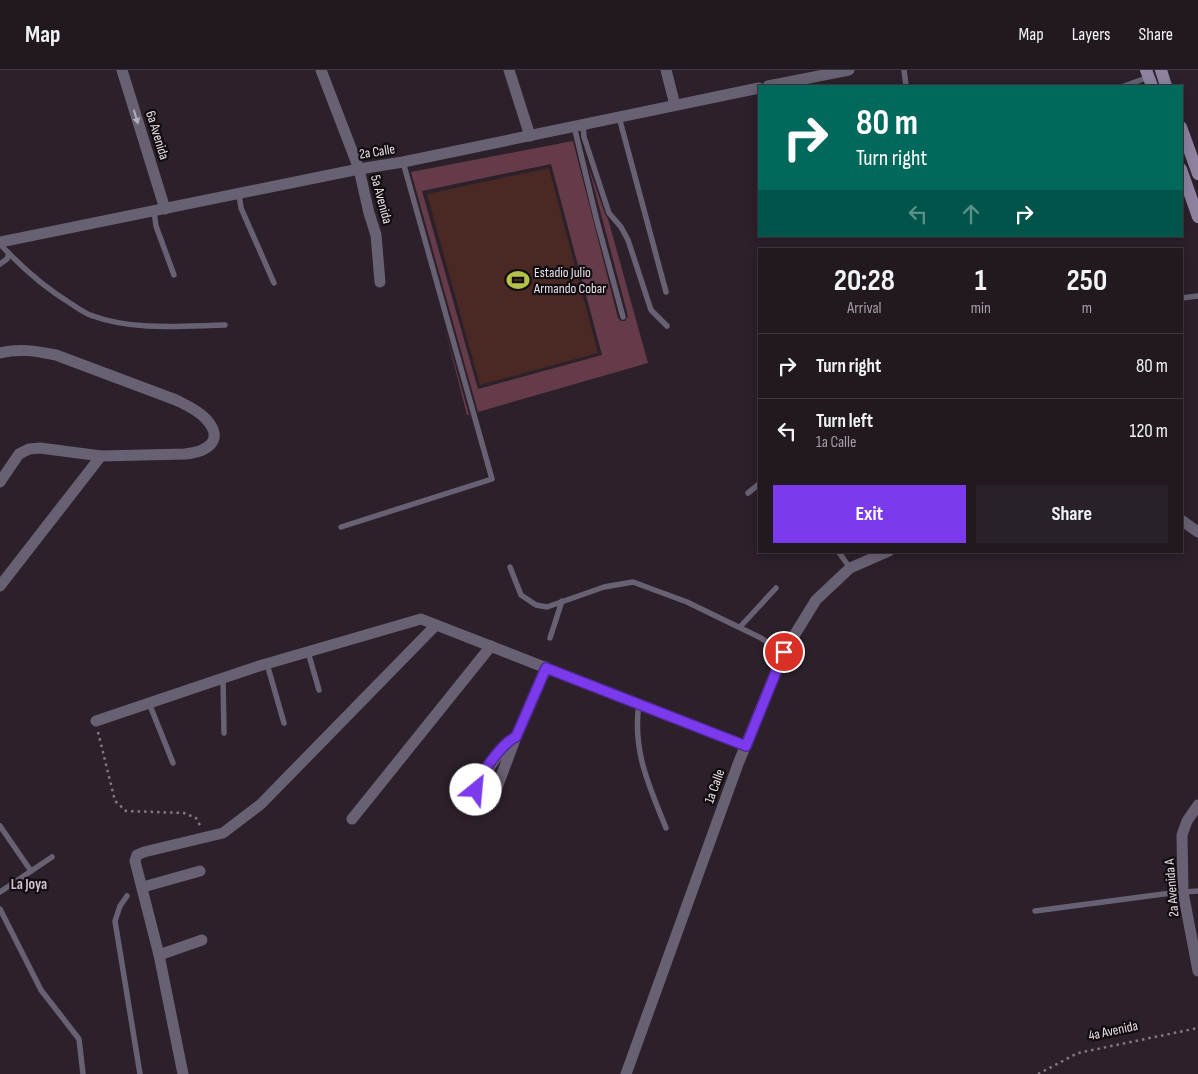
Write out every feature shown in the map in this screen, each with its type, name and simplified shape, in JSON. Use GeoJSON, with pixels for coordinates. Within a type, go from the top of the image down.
{"type":"FeatureCollection","features":[{"type":"Feature","properties":{"kind":"main road"},"geometry":{"type":"LineString","coordinates":[[1162,70],[1166,85]]}},
{"type":"Feature","properties":{"kind":"main road"},"geometry":{"type":"LineString","coordinates":[[1183,133],[1198,174]]}},
{"type":"Feature","properties":{"kind":"main road"},"geometry":{"type":"LineString","coordinates":[[1183,176],[1198,217]]}},
{"type":"Feature","properties":{"kind":"street","name":"6a Avenida"},"geometry":{"type":"LineString","coordinates":[[122,70],[159,210]]}},
{"type":"Feature","properties":{"kind":"street","name":"5a Avenida"},"geometry":{"type":"LineString","coordinates":[[321,70],[359,170],[376,235],[380,282]]}},
{"type":"Feature","properties":{"kind":"street"},"geometry":{"type":"LineString","coordinates":[[509,70],[530,136]]}},
{"type":"Feature","properties":{"kind":"street"},"geometry":{"type":"LineString","coordinates":[[666,70],[675,105]]}},
{"type":"Feature","properties":{"kind":"street"},"geometry":{"type":"LineString","coordinates":[[772,85],[824,72],[849,70]]}},
{"type":"Feature","properties":{"kind":"street","name":"2a Calle"},"geometry":{"type":"LineString","coordinates":[[0,243],[758,88]]}},
{"type":"Feature","properties":{"kind":"street"},"geometry":{"type":"LineString","coordinates":[[0,353],[13,349],[38,351],[176,400],[188,405],[207,420],[214,435],[212,443],[206,450],[198,453],[101,456],[40,448],[29,449],[19,454],[0,482]]}},
{"type":"Feature","properties":{"kind":"street"},"geometry":{"type":"LineString","coordinates":[[0,586],[101,456]]}},
{"type":"Feature","properties":{"kind":"street"},"geometry":{"type":"LineString","coordinates":[[1183,521],[1198,532]]}},
{"type":"Feature","properties":{"kind":"street","name":"1a Calle"},"geometry":{"type":"LineString","coordinates":[[626,1074],[738,764],[784,652],[816,600],[850,568],[884,553]]}},
{"type":"Feature","properties":{"kind":"street"},"geometry":{"type":"LineString","coordinates":[[96,721],[266,664],[421,619],[746,746]]}},
{"type":"Feature","properties":{"kind":"street"},"geometry":{"type":"LineString","coordinates":[[184,1074],[159,955],[135,860],[137,855],[223,833],[261,804],[436,625]]}},
{"type":"Feature","properties":{"kind":"street"},"geometry":{"type":"LineString","coordinates":[[352,819],[491,646]]}},
{"type":"Feature","properties":{"kind":"street"},"geometry":{"type":"LineString","coordinates":[[516,737],[505,745],[476,785],[476,790],[480,795],[487,798],[496,790],[516,737],[546,668]]}},
{"type":"Feature","properties":{"kind":"street","name":"2a Avenida A"},"geometry":{"type":"LineString","coordinates":[[1198,805],[1187,821],[1182,834],[1183,892],[1198,971]]}},
{"type":"Feature","properties":{"kind":"street"},"geometry":{"type":"LineString","coordinates":[[143,887],[200,871]]}},
{"type":"Feature","properties":{"kind":"street"},"geometry":{"type":"LineString","coordinates":[[159,955],[202,940]]}},
{"type":"Feature","properties":{"kind":"lane"},"geometry":{"type":"LineString","coordinates":[[904,70],[906,85]]}},
{"type":"Feature","properties":{"kind":"lane"},"geometry":{"type":"LineString","coordinates":[[1127,85],[1149,78]]}},
{"type":"Feature","properties":{"kind":"lane"},"geometry":{"type":"LineString","coordinates":[[620,117],[666,292]]}},
{"type":"Feature","properties":{"kind":"lane"},"geometry":{"type":"LineString","coordinates":[[578,125],[597,222],[623,317]]}},
{"type":"Feature","properties":{"kind":"lane"},"geometry":{"type":"LineString","coordinates":[[578,125],[584,137],[609,213],[621,227],[628,240],[651,310],[667,326]]}},
{"type":"Feature","properties":{"kind":"lane"},"geometry":{"type":"LineString","coordinates":[[341,527],[492,479],[403,162]]}},
{"type":"Feature","properties":{"kind":"lane"},"geometry":{"type":"LineString","coordinates":[[239,194],[241,208],[274,284]]}},
{"type":"Feature","properties":{"kind":"lane"},"geometry":{"type":"LineString","coordinates":[[159,210],[156,226],[174,275]]}},
{"type":"Feature","properties":{"kind":"lane"},"geometry":{"type":"LineString","coordinates":[[0,243],[50,291],[92,316],[116,322],[159,327],[225,325]]}},
{"type":"Feature","properties":{"kind":"lane"},"geometry":{"type":"LineString","coordinates":[[0,264],[7,259],[9,253]]}},
{"type":"Feature","properties":{"kind":"lane"},"geometry":{"type":"LineString","coordinates":[[1183,298],[1198,296]]}},
{"type":"Feature","properties":{"kind":"lane"},"geometry":{"type":"LineString","coordinates":[[748,493],[758,485]]}},
{"type":"Feature","properties":{"kind":"lane"},"geometry":{"type":"LineString","coordinates":[[839,553],[850,568]]}},
{"type":"Feature","properties":{"kind":"lane"},"geometry":{"type":"LineString","coordinates":[[510,567],[521,595],[536,605],[547,607],[604,587],[633,582],[688,602],[740,627],[784,652]]}},
{"type":"Feature","properties":{"kind":"lane"},"geometry":{"type":"LineString","coordinates":[[740,627],[776,588]]}},
{"type":"Feature","properties":{"kind":"lane"},"geometry":{"type":"LineString","coordinates":[[550,638],[562,601]]}},
{"type":"Feature","properties":{"kind":"lane"},"geometry":{"type":"LineString","coordinates":[[308,652],[319,690]]}},
{"type":"Feature","properties":{"kind":"lane"},"geometry":{"type":"LineString","coordinates":[[266,664],[284,723]]}},
{"type":"Feature","properties":{"kind":"lane"},"geometry":{"type":"LineString","coordinates":[[223,678],[224,733]]}},
{"type":"Feature","properties":{"kind":"lane"},"geometry":{"type":"LineString","coordinates":[[149,703],[173,763]]}},
{"type":"Feature","properties":{"kind":"lane"},"geometry":{"type":"LineString","coordinates":[[639,704],[636,722],[640,757],[666,828]]}},
{"type":"Feature","properties":{"kind":"lane"},"geometry":{"type":"LineString","coordinates":[[0,826],[31,871]]}},
{"type":"Feature","properties":{"kind":"lane"},"geometry":{"type":"LineString","coordinates":[[0,892],[52,857]]}},
{"type":"Feature","properties":{"kind":"lane"},"geometry":{"type":"LineString","coordinates":[[1035,911],[1183,892],[1198,892]]}},
{"type":"Feature","properties":{"kind":"lane"},"geometry":{"type":"LineString","coordinates":[[127,896],[120,906],[115,921],[140,1074]]}},
{"type":"Feature","properties":{"kind":"lane"},"geometry":{"type":"LineString","coordinates":[[0,909],[41,990],[79,1039],[83,1074]]}},
{"type":"Feature","properties":{"kind":"path"},"geometry":{"type":"LineString","coordinates":[[96,721],[115,801],[126,811],[184,813],[196,818],[203,831],[204,838]]}},
{"type":"Feature","properties":{"kind":"path","name":"4a Avenida"},"geometry":{"type":"LineString","coordinates":[[1038,1074],[1078,1053],[1198,1028]]}},
{"type":"Feature","properties":{"kind":"shaded area"},"geometry":{"type":"Polygon","coordinates":[[[549,168],[598,353],[480,385],[427,194],[549,168]]]}},
{"type":"Feature","properties":{"kind":"building"},"geometry":{"type":"Polygon","coordinates":[[[573,141],[618,318],[621,321],[625,321],[628,316],[588,165],[608,219],[648,363],[478,412],[411,172],[573,141]],[[551,164],[422,191],[478,389],[602,355],[551,164]]]}},
{"type":"Feature","properties":{"kind":"building"},"geometry":{"type":"Polygon","coordinates":[[[445,329],[469,415],[467,415],[445,329]]]}},
{"type":"Feature","properties":{"kind":"place","name":"Estadio Julio Armando Cobar"},"geometry":{"type":"Point","coordinates":[518,280]}},
{"type":"Feature","properties":{"kind":"district","name":"La Joya"},"geometry":{"type":"Point","coordinates":[29,884]}},
{"type":"Feature","properties":{"kind":"route"},"geometry":{"type":"LineString","coordinates":[[476,790],[476,785],[505,745],[516,737],[546,668],[746,746],[784,652]]}}]}
